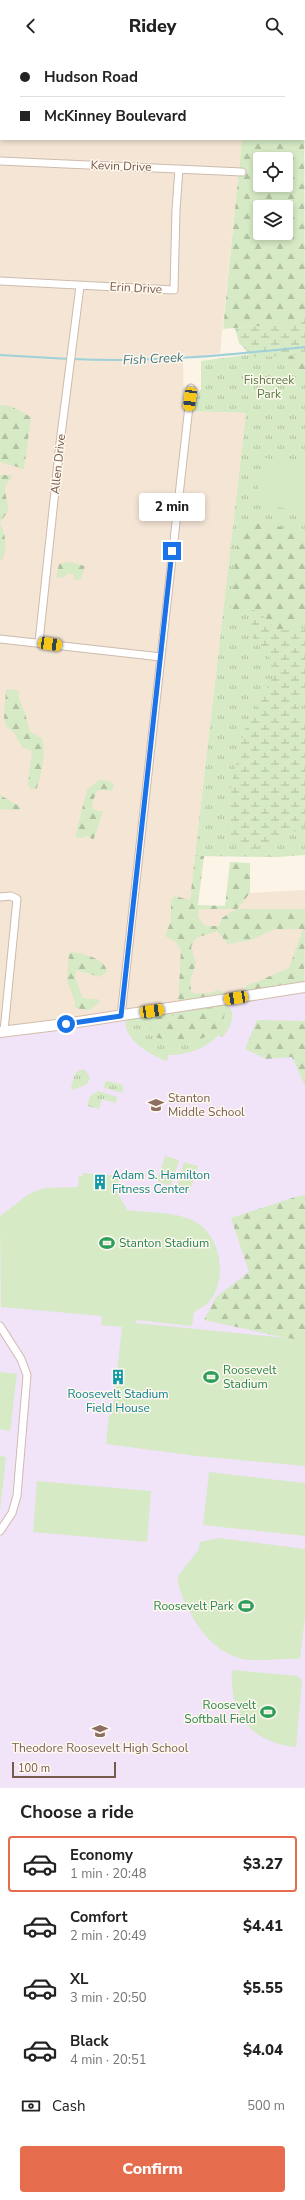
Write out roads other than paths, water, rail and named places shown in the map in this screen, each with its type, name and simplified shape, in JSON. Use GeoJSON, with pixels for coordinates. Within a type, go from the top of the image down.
{"type":"FeatureCollection","features":[{"type":"Feature","properties":{"kind":"street","name":"Kevin Drive"},"geometry":{"type":"LineString","coordinates":[[0,161],[242,172]]}},
{"type":"Feature","properties":{"kind":"street","name":"Erin Drive"},"geometry":{"type":"LineString","coordinates":[[0,281],[174,290],[176,210],[179,169]]}},
{"type":"Feature","properties":{"kind":"street","name":"Allen Drive"},"geometry":{"type":"LineString","coordinates":[[39,642],[60,443],[80,286]]}},
{"type":"Feature","properties":{"kind":"street"},"geometry":{"type":"LineString","coordinates":[[121,1016],[191,388]]}},
{"type":"Feature","properties":{"kind":"street"},"geometry":{"type":"LineString","coordinates":[[0,639],[39,642],[161,657]]}},
{"type":"Feature","properties":{"kind":"street"},"geometry":{"type":"LineString","coordinates":[[0,897],[11,896],[17,899],[2,1031],[121,1016],[305,987]]}},
{"type":"Feature","properties":{"kind":"street"},"geometry":{"type":"LineString","coordinates":[[0,1326],[21,1359],[27,1371],[28,1379],[17,1496],[12,1513],[0,1531]]}},
{"type":"Feature","properties":{"kind":"waterway","name":"Fish Creek"},"geometry":{"type":"LineString","coordinates":[[73,359],[160,359],[305,347]]}},
{"type":"Feature","properties":{"kind":"waterway","name":"Fish Creek"},"geometry":{"type":"LineString","coordinates":[[0,355],[69,359]]}},
{"type":"Feature","properties":{"kind":"place","name":"Stanton Middle School"},"geometry":{"type":"Point","coordinates":[156,1105]}},
{"type":"Feature","properties":{"kind":"place","name":"Adam S. Hamilton Fitness Center"},"geometry":{"type":"Point","coordinates":[100,1182]}},
{"type":"Feature","properties":{"kind":"place","name":"Stanton Stadium"},"geometry":{"type":"Point","coordinates":[107,1243]}},
{"type":"Feature","properties":{"kind":"place","name":"Roosevelt Stadium Field House"},"geometry":{"type":"Point","coordinates":[118,1377]}},
{"type":"Feature","properties":{"kind":"place","name":"Roosevelt Stadium"},"geometry":{"type":"Point","coordinates":[211,1377]}},
{"type":"Feature","properties":{"kind":"place","name":"Roosevelt Park"},"geometry":{"type":"Point","coordinates":[246,1606]}},
{"type":"Feature","properties":{"kind":"place","name":"Roosevelt Softball Field"},"geometry":{"type":"Point","coordinates":[268,1712]}},
{"type":"Feature","properties":{"kind":"place","name":"Theodore Roosevelt High School"},"geometry":{"type":"Point","coordinates":[100,1731]}},
{"type":"Feature","properties":{"kind":"park label","name":"Fishcreek Park"},"geometry":{"type":"Point","coordinates":[269,387]}}]}
